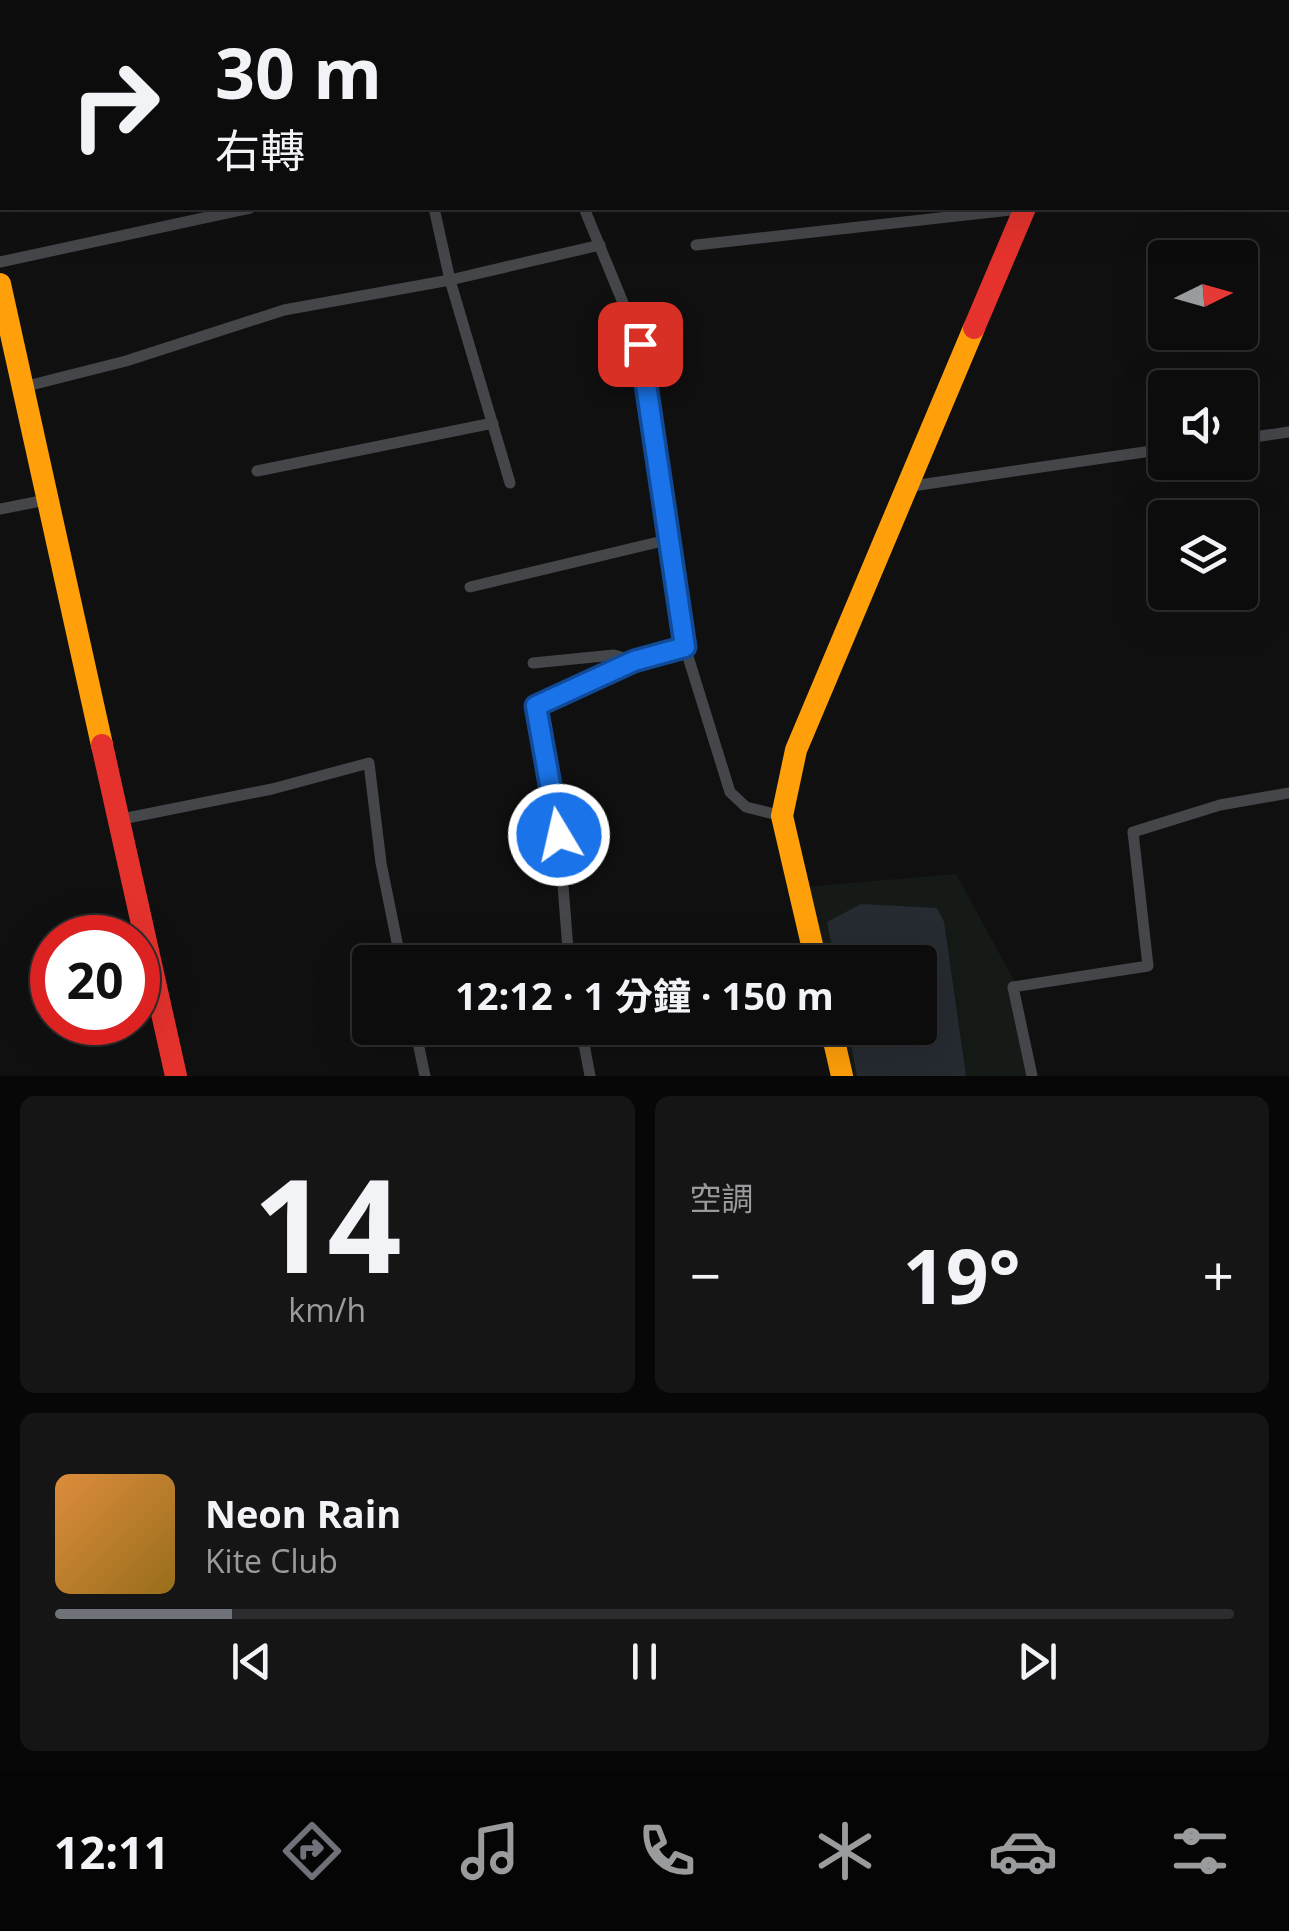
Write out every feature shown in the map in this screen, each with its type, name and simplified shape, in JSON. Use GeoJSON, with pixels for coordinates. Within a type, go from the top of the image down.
{"type":"FeatureCollection","features":[{"type":"Feature","properties":{"kind":"street"},"geometry":{"type":"LineString","coordinates":[[812,945],[782,816],[796,750],[1023,210]]}},
{"type":"Feature","properties":{"kind":"street"},"geometry":{"type":"LineString","coordinates":[[0,284],[176,1076]]}},
{"type":"Feature","properties":{"kind":"street"},"geometry":{"type":"LineString","coordinates":[[834,1045],[842,1076]]}},
{"type":"Feature","properties":{"kind":"lane"},"geometry":{"type":"LineString","coordinates":[[0,262],[241,210]]}},
{"type":"Feature","properties":{"kind":"lane"},"geometry":{"type":"LineString","coordinates":[[434,210],[450,280],[510,483]]}},
{"type":"Feature","properties":{"kind":"lane"},"geometry":{"type":"LineString","coordinates":[[585,210],[640,344],[685,647],[730,792],[746,807],[782,816]]}},
{"type":"Feature","properties":{"kind":"lane"},"geometry":{"type":"LineString","coordinates":[[696,245],[1006,210]]}},
{"type":"Feature","properties":{"kind":"lane"},"geometry":{"type":"LineString","coordinates":[[25,386],[126,361],[284,310],[450,280],[600,245]]}},
{"type":"Feature","properties":{"kind":"lane"},"geometry":{"type":"LineString","coordinates":[[257,471],[493,423]]}},
{"type":"Feature","properties":{"kind":"lane"},"geometry":{"type":"LineString","coordinates":[[1258,436],[1289,432]]}},
{"type":"Feature","properties":{"kind":"lane"},"geometry":{"type":"LineString","coordinates":[[908,486],[1148,452]]}},
{"type":"Feature","properties":{"kind":"lane"},"geometry":{"type":"LineString","coordinates":[[0,509],[50,500]]}},
{"type":"Feature","properties":{"kind":"lane"},"geometry":{"type":"LineString","coordinates":[[470,588],[668,540]]}},
{"type":"Feature","properties":{"kind":"lane"},"geometry":{"type":"LineString","coordinates":[[568,945],[559,835],[536,706],[634,661],[685,647]]}},
{"type":"Feature","properties":{"kind":"lane"},"geometry":{"type":"LineString","coordinates":[[533,663],[614,655],[634,661]]}},
{"type":"Feature","properties":{"kind":"lane"},"geometry":{"type":"LineString","coordinates":[[121,819],[272,789],[369,763],[381,862],[398,945]]}},
{"type":"Feature","properties":{"kind":"lane"},"geometry":{"type":"LineString","coordinates":[[1032,1076],[1013,987],[1148,966],[1133,832],[1220,805],[1289,793]]}},
{"type":"Feature","properties":{"kind":"lane"},"geometry":{"type":"LineString","coordinates":[[418,1045],[424,1076]]}},
{"type":"Feature","properties":{"kind":"lane"},"geometry":{"type":"LineString","coordinates":[[584,1045],[590,1076]]}},
{"type":"Feature","properties":{"kind":"shaded area"},"geometry":{"type":"Polygon","coordinates":[[[956,874],[1018,988],[1030,1076],[841,1076],[833,1045],[937,1045],[937,945],[808,945],[793,888],[956,874]]]}},
{"type":"Feature","properties":{"kind":"shaded area"},"geometry":{"type":"Polygon","coordinates":[[[861,904],[937,908],[944,922],[966,1076],[857,1076],[851,1045],[937,1045],[937,945],[832,945],[827,922],[861,904]]]}},
{"type":"Feature","properties":{"kind":"traffic: slow"},"geometry":{"type":"LineString","coordinates":[[0,284],[102,745]]}},
{"type":"Feature","properties":{"kind":"traffic: slow"},"geometry":{"type":"LineString","coordinates":[[812,945],[782,816],[796,750],[974,328]]}},
{"type":"Feature","properties":{"kind":"traffic: slow"},"geometry":{"type":"LineString","coordinates":[[835,1045],[842,1076]]}},
{"type":"Feature","properties":{"kind":"traffic: jam"},"geometry":{"type":"LineString","coordinates":[[974,328],[1024,210]]}},
{"type":"Feature","properties":{"kind":"traffic: jam"},"geometry":{"type":"LineString","coordinates":[[102,745],[176,1076]]}},
{"type":"Feature","properties":{"kind":"route"},"geometry":{"type":"LineString","coordinates":[[559,835],[536,706],[634,661],[685,647],[640,344]]}}]}
